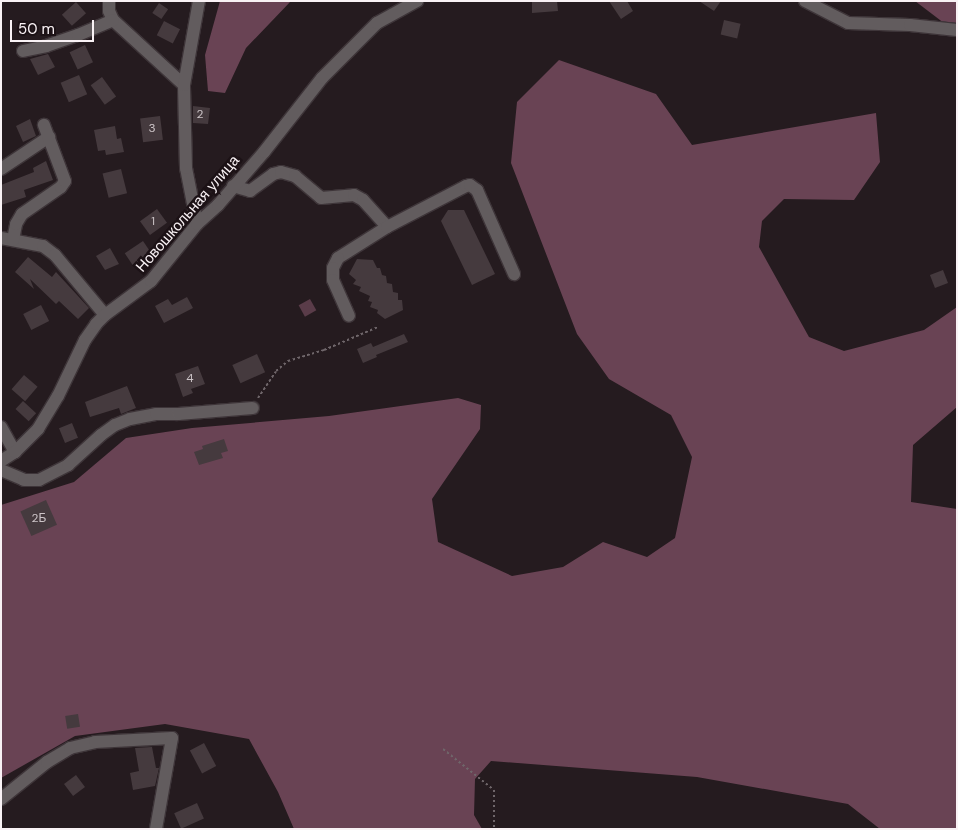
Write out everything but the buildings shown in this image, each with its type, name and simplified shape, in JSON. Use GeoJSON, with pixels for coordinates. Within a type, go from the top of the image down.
{"type":"FeatureCollection","features":[{"type":"Feature","properties":{"kind":"street"},"geometry":{"type":"LineString","coordinates":[[109,1],[109,11],[113,20],[184,85]]}},
{"type":"Feature","properties":{"kind":"street"},"geometry":{"type":"LineString","coordinates":[[197,224],[186,168],[184,85],[198,1]]}},
{"type":"Feature","properties":{"kind":"street","name":"Новошкольная улица"},"geometry":{"type":"LineString","coordinates":[[1,461],[15,452],[38,429],[58,396],[85,340],[105,315],[151,281],[197,224],[218,206],[233,186],[264,152],[322,78],[377,23],[417,1]]}},
{"type":"Feature","properties":{"kind":"street"},"geometry":{"type":"LineString","coordinates":[[805,1],[848,23],[910,25],[957,30]]}},
{"type":"Feature","properties":{"kind":"street"},"geometry":{"type":"LineString","coordinates":[[23,50],[46,46],[113,20]]}},
{"type":"Feature","properties":{"kind":"street"},"geometry":{"type":"LineString","coordinates":[[1,169],[46,131],[65,181],[61,187],[22,214],[7,239],[44,246],[55,255],[105,315]]}},
{"type":"Feature","properties":{"kind":"street"},"geometry":{"type":"LineString","coordinates":[[233,186],[250,191],[273,174],[289,172],[321,198],[359,196],[387,227]]}},
{"type":"Feature","properties":{"kind":"street"},"geometry":{"type":"LineString","coordinates":[[349,316],[333,280],[333,268],[338,258],[387,227],[466,186],[470,185],[477,190],[514,274]]}},
{"type":"Feature","properties":{"kind":"street"},"geometry":{"type":"LineString","coordinates":[[1,470],[24,480],[38,480],[68,465],[101,435],[115,425],[130,419],[156,414],[253,408]]}},
{"type":"Feature","properties":{"kind":"street"},"geometry":{"type":"LineString","coordinates":[[1,427],[15,452]]}},
{"type":"Feature","properties":{"kind":"street"},"geometry":{"type":"LineString","coordinates":[[1,799],[47,762],[70,748],[95,742],[172,738],[156,829]]}},
{"type":"Feature","properties":{"kind":"path"},"geometry":{"type":"LineString","coordinates":[[253,408],[276,371],[288,361],[324,350],[378,327]]}},
{"type":"Feature","properties":{"kind":"path"},"geometry":{"type":"LineString","coordinates":[[443,749],[494,790],[494,829]]}},
{"type":"Feature","properties":{"kind":"shaded area"},"geometry":{"type":"Polygon","coordinates":[[[220,1],[291,1],[246,48],[225,93],[208,91],[205,55],[220,1]]]}},
{"type":"Feature","properties":{"kind":"shaded area"},"geometry":{"type":"Polygon","coordinates":[[[915,1],[957,1],[957,33],[915,1]]]}},
{"type":"Feature","properties":{"kind":"shaded area"},"geometry":{"type":"Polygon","coordinates":[[[559,60],[656,94],[692,145],[876,113],[880,162],[854,200],[784,199],[762,221],[759,247],[809,337],[844,351],[924,330],[957,307],[957,407],[913,445],[911,502],[957,509],[957,829],[880,829],[848,804],[697,777],[491,761],[475,779],[474,815],[482,829],[294,829],[278,792],[249,739],[165,724],[75,736],[1,778],[1,505],[74,482],[126,438],[192,428],[329,416],[458,398],[481,405],[480,429],[432,499],[438,542],[512,576],[563,567],[603,542],[647,557],[675,538],[692,457],[671,415],[609,379],[577,334],[511,163],[517,102],[559,60]]]}},
{"type":"Feature","properties":{"kind":"shaded area"},"geometry":{"type":"Polygon","coordinates":[[[310,299],[316,310],[305,317],[299,305],[310,299]]]}}]}
